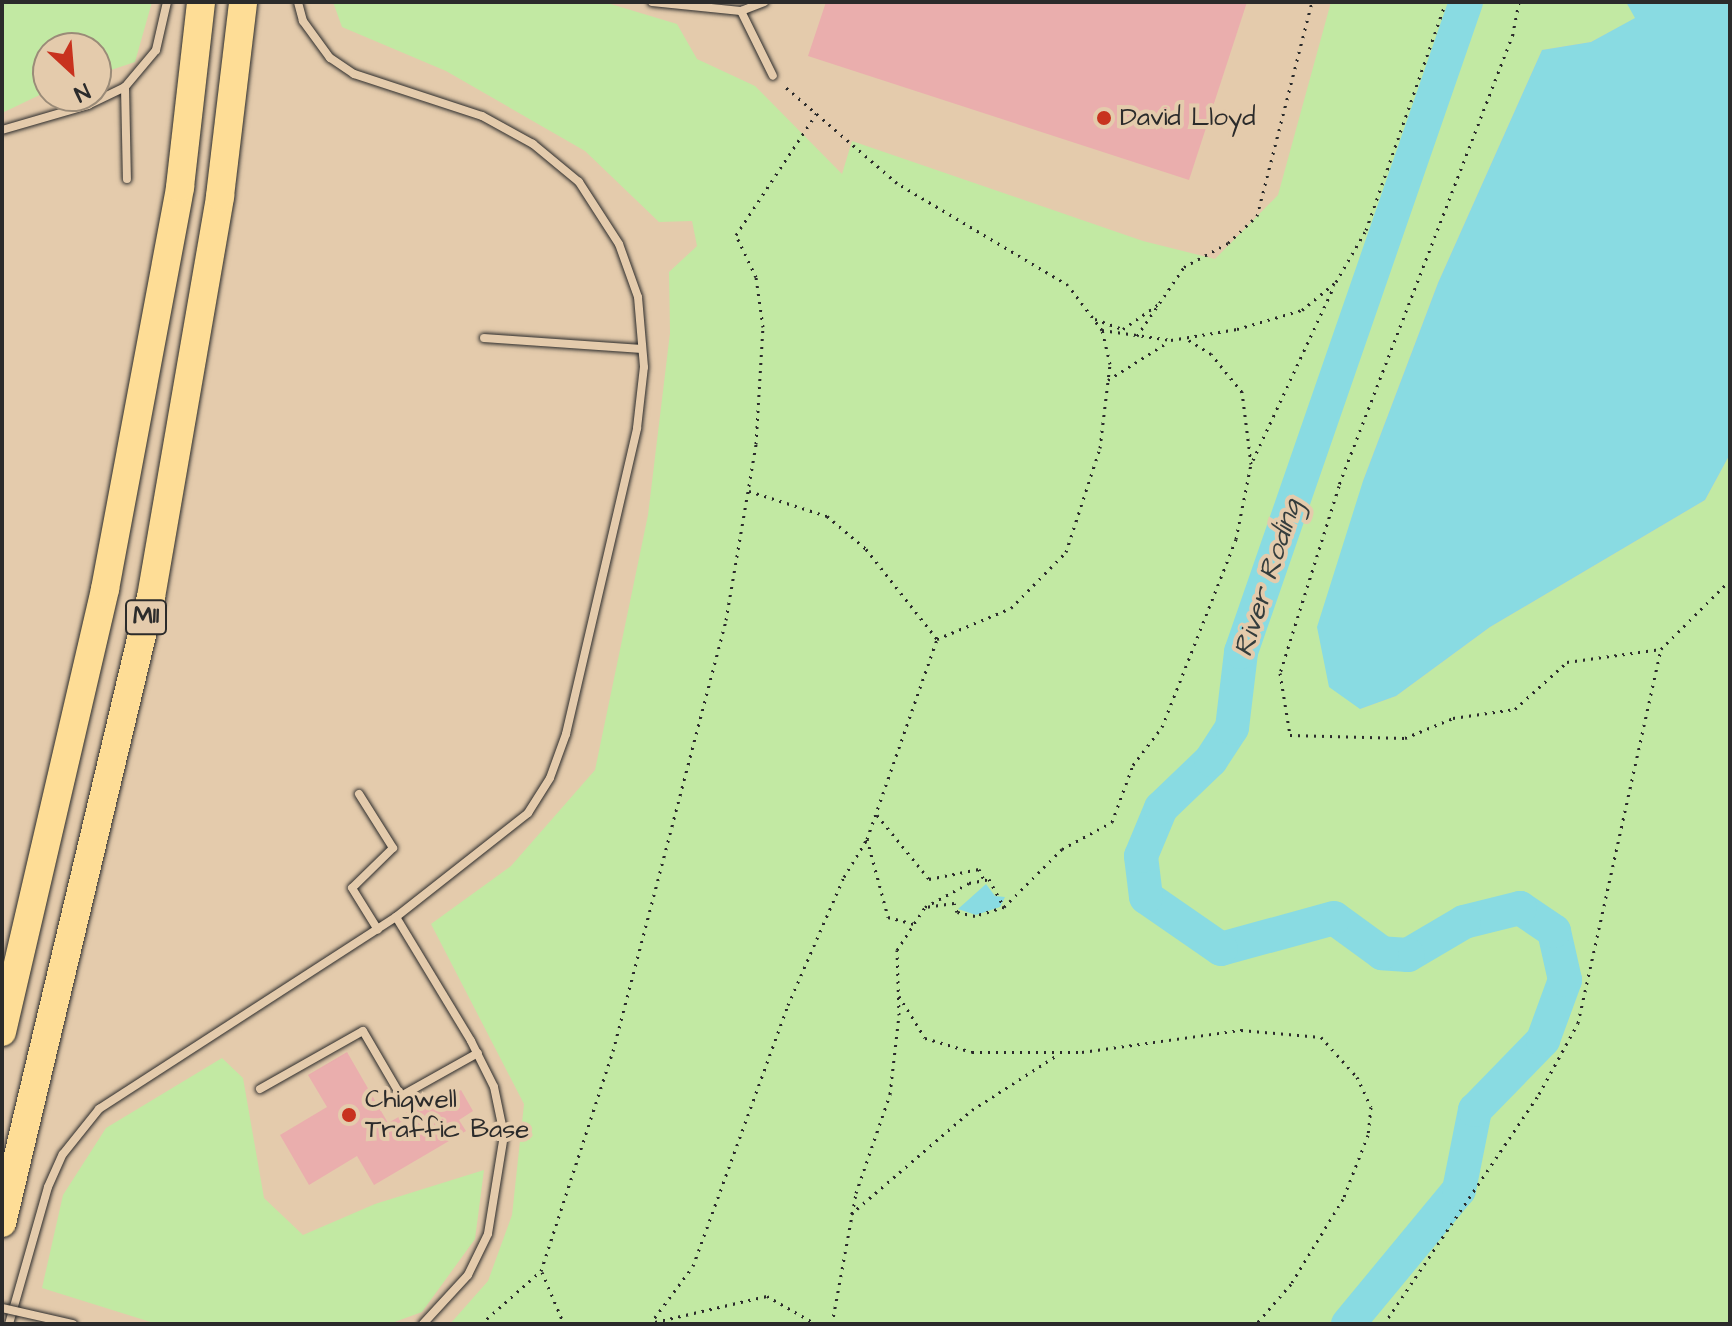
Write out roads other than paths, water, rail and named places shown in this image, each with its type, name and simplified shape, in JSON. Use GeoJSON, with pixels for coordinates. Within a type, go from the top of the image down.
{"type":"FeatureCollection","features":[{"type":"Feature","properties":{"kind":"highway","name":"M11"},"geometry":{"type":"LineString","coordinates":[[2,1032],[105,589],[180,187],[201,2]]}},
{"type":"Feature","properties":{"kind":"highway","name":"M11"},"geometry":{"type":"LineString","coordinates":[[2,1223],[151,597],[220,196],[243,2]]}},
{"type":"Feature","properties":{"kind":"lane"},"geometry":{"type":"LineString","coordinates":[[2,130],[88,105],[125,87],[156,50],[167,2]]}},
{"type":"Feature","properties":{"kind":"lane"},"geometry":{"type":"LineString","coordinates":[[9,1324],[48,1187],[83,1126],[378,930],[483,853],[528,813],[550,778],[578,691],[637,428],[642,349],[638,297],[619,244],[579,182],[533,144],[482,116],[354,74],[330,58],[303,21],[298,2]]}},
{"type":"Feature","properties":{"kind":"lane"},"geometry":{"type":"LineString","coordinates":[[652,2],[741,11],[764,2]]}},
{"type":"Feature","properties":{"kind":"lane"},"geometry":{"type":"LineString","coordinates":[[741,11],[773,76]]}},
{"type":"Feature","properties":{"kind":"lane"},"geometry":{"type":"LineString","coordinates":[[125,87],[127,179]]}},
{"type":"Feature","properties":{"kind":"lane"},"geometry":{"type":"LineString","coordinates":[[484,338],[642,349]]}},
{"type":"Feature","properties":{"kind":"lane"},"geometry":{"type":"LineString","coordinates":[[359,794],[393,848],[352,888],[378,930]]}},
{"type":"Feature","properties":{"kind":"lane"},"geometry":{"type":"LineString","coordinates":[[396,917],[478,1053],[501,1110],[501,1176],[488,1234],[468,1275],[423,1324]]}},
{"type":"Feature","properties":{"kind":"lane"},"geometry":{"type":"LineString","coordinates":[[260,1089],[363,1031],[401,1096],[478,1053]]}},
{"type":"Feature","properties":{"kind":"lane"},"geometry":{"type":"LineString","coordinates":[[2,1308],[73,1324]]}},
{"type":"Feature","properties":{"kind":"water"},"geometry":{"type":"Polygon","coordinates":[[[1626,2],[1730,2],[1730,454],[1705,500],[1490,627],[1396,696],[1360,709],[1329,687],[1317,627],[1363,481],[1438,283],[1542,50],[1591,42],[1635,18],[1626,2]]]}},
{"type":"Feature","properties":{"kind":"water"},"geometry":{"type":"Polygon","coordinates":[[[986,884],[995,896],[1005,897],[1000,907],[976,915],[958,909],[986,884]]]}},
{"type":"Feature","properties":{"kind":"waterway","name":"River Roding"},"geometry":{"type":"LineString","coordinates":[[1348,1324],[1459,1190],[1475,1110],[1543,1040],[1565,980],[1554,931],[1520,908],[1464,922],[1408,955],[1382,953],[1334,918],[1221,949],[1146,897],[1141,856],[1161,808],[1211,760],[1232,728],[1241,652],[1466,2]]}},
{"type":"Feature","properties":{"kind":"place","name":"David Lloyd"},"geometry":{"type":"Point","coordinates":[1104,118]}},
{"type":"Feature","properties":{"kind":"place","name":"Chigwell Traffic Base"},"geometry":{"type":"Point","coordinates":[349,1115]}}]}
